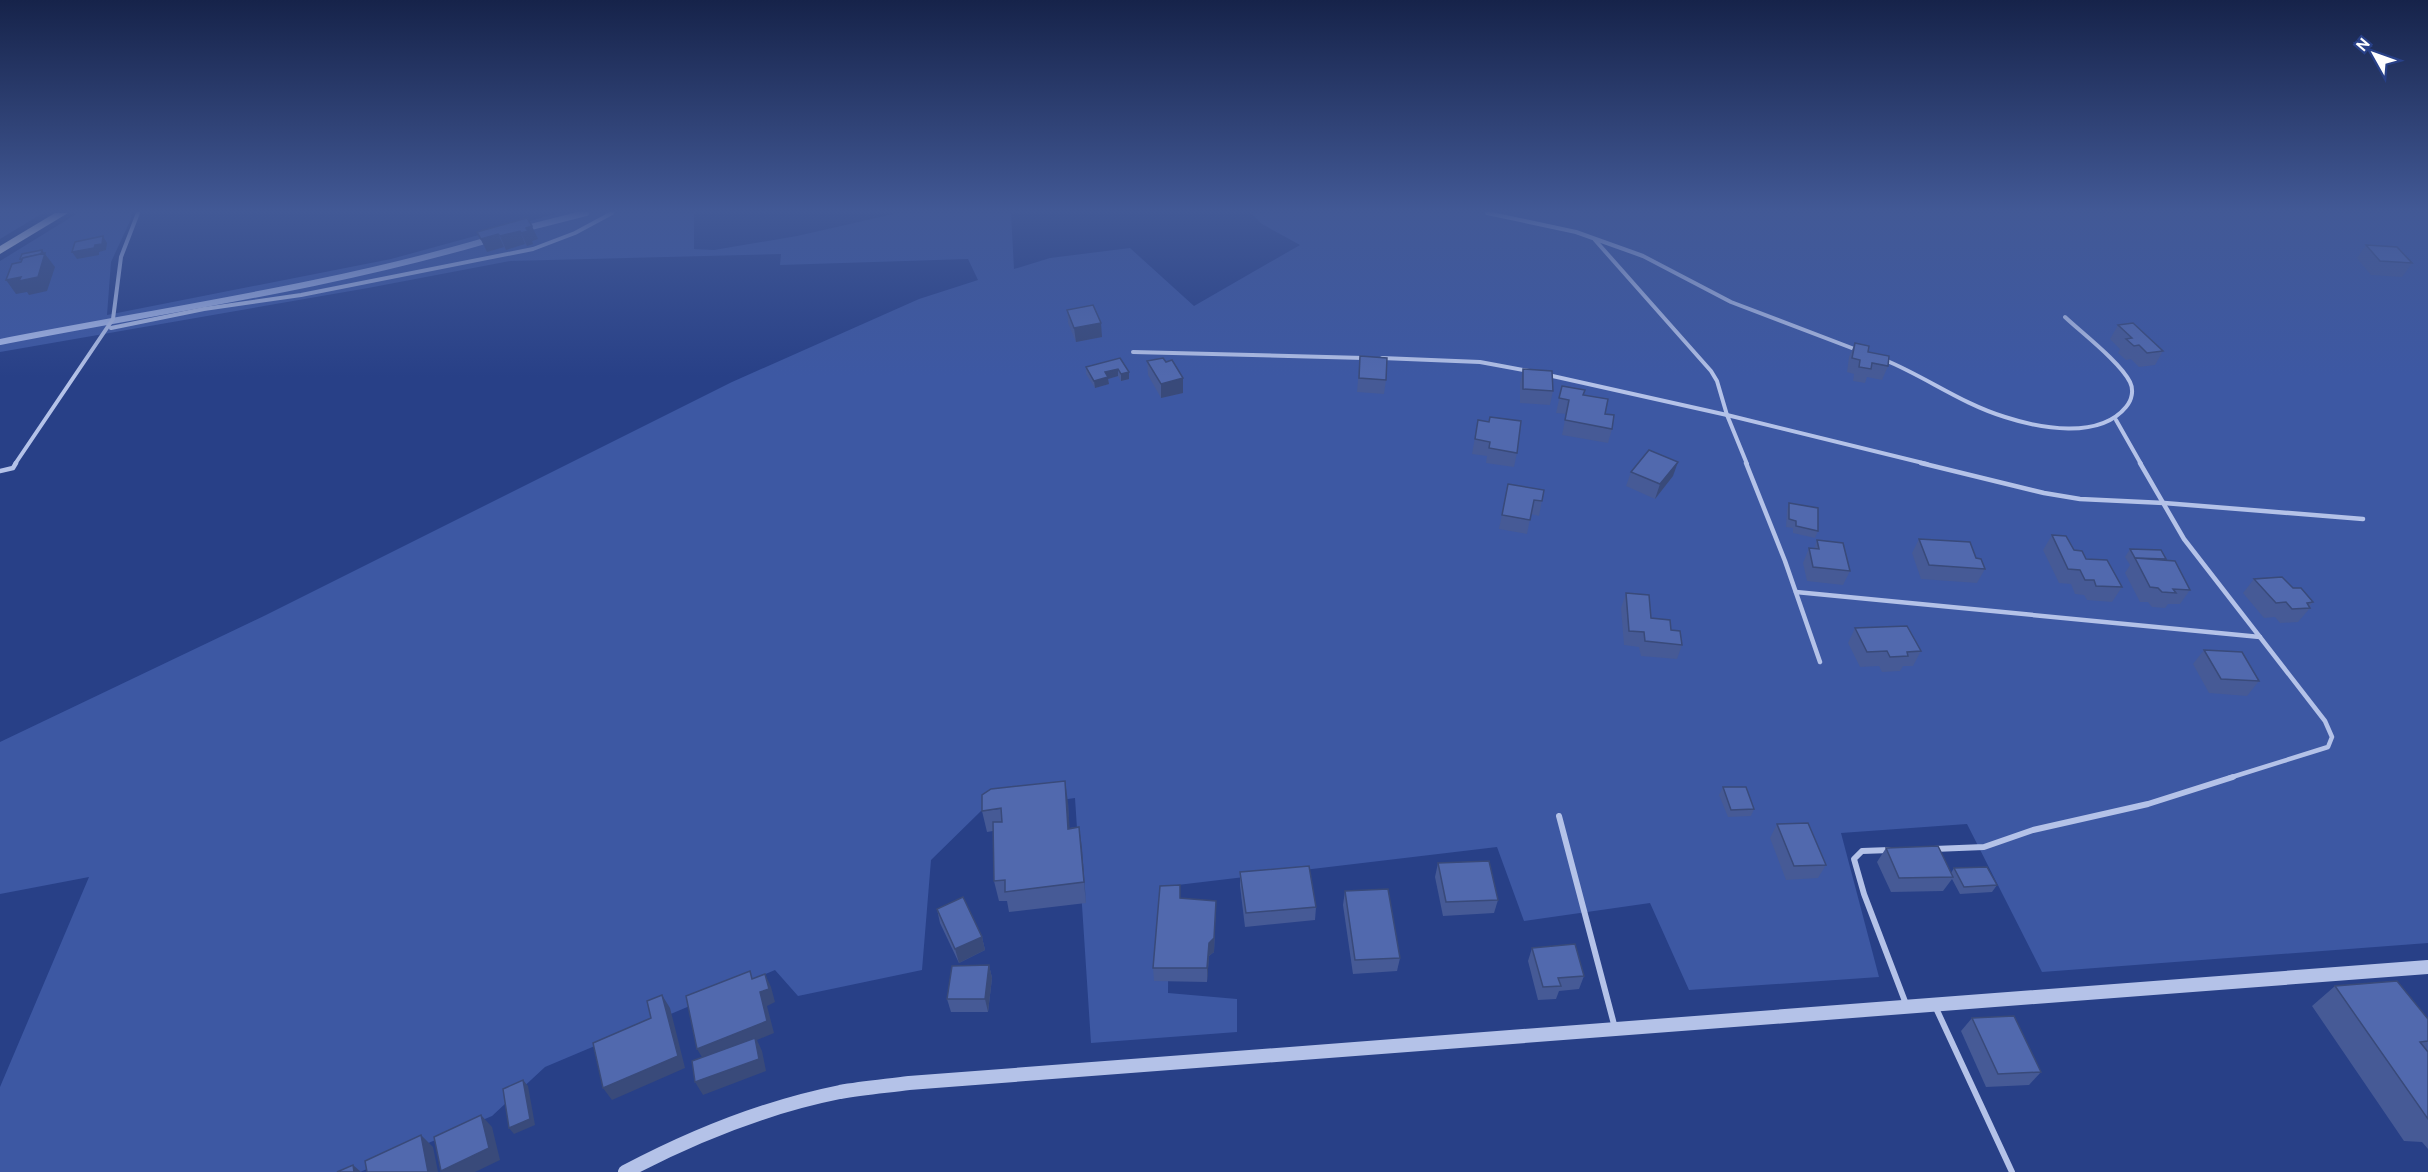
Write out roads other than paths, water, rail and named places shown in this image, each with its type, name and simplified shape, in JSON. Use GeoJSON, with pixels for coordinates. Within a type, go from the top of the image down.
{"type":"FeatureCollection","features":[{"type":"Feature","properties":{"kind":"street"},"geometry":{"type":"LineString","coordinates":[[626,1172],[649,1159],[720,1128],[785,1106],[842,1092],[909,1083],[2428,967]]}},
{"type":"Feature","properties":{"kind":"lane"},"geometry":{"type":"LineString","coordinates":[[0,471],[13,468],[101,336],[111,326],[116,315],[120,268]]}},
{"type":"Feature","properties":{"kind":"lane"},"geometry":{"type":"LineString","coordinates":[[111,326],[204,309],[301,295],[439,268]]}},
{"type":"Feature","properties":{"kind":"lane"},"geometry":{"type":"LineString","coordinates":[[1619,268],[1675,333],[1711,370],[1717,381],[1727,415],[1796,592],[1820,662]]}},
{"type":"Feature","properties":{"kind":"lane"},"geometry":{"type":"LineString","coordinates":[[1665,268],[1763,316],[1859,351]]}},
{"type":"Feature","properties":{"kind":"lane"},"geometry":{"type":"LineString","coordinates":[[1880,358],[1972,404],[2025,424],[2056,428],[2116,420],[2128,406],[2132,396],[2130,381],[2066,317]]}},
{"type":"Feature","properties":{"kind":"lane"},"geometry":{"type":"LineString","coordinates":[[1133,352],[1369,358]]}},
{"type":"Feature","properties":{"kind":"lane"},"geometry":{"type":"LineString","coordinates":[[1381,358],[1480,362],[1532,372]]}},
{"type":"Feature","properties":{"kind":"lane"},"geometry":{"type":"LineString","coordinates":[[1543,374],[1727,415],[2044,493],[2080,499],[2164,503],[2363,519]]}},
{"type":"Feature","properties":{"kind":"lane"},"geometry":{"type":"LineString","coordinates":[[1928,849],[1984,847],[2033,830],[2148,804],[2328,747],[2332,737],[2325,722],[2184,539],[2116,420]]}},
{"type":"Feature","properties":{"kind":"lane"},"geometry":{"type":"LineString","coordinates":[[1796,592],[2260,637]]}},
{"type":"Feature","properties":{"kind":"lane"},"geometry":{"type":"LineString","coordinates":[[1559,816],[1615,1028]]}},
{"type":"Feature","properties":{"kind":"lane"},"geometry":{"type":"LineString","coordinates":[[1895,850],[1862,851],[1854,859],[1864,894],[1906,1006]]}},
{"type":"Feature","properties":{"kind":"lane"},"geometry":{"type":"LineString","coordinates":[[1934,1004],[2012,1172]]}},
{"type":"Feature","properties":{"kind":"waterway"},"geometry":{"type":"LineString","coordinates":[[0,342],[246,297],[382,268]]}}]}
